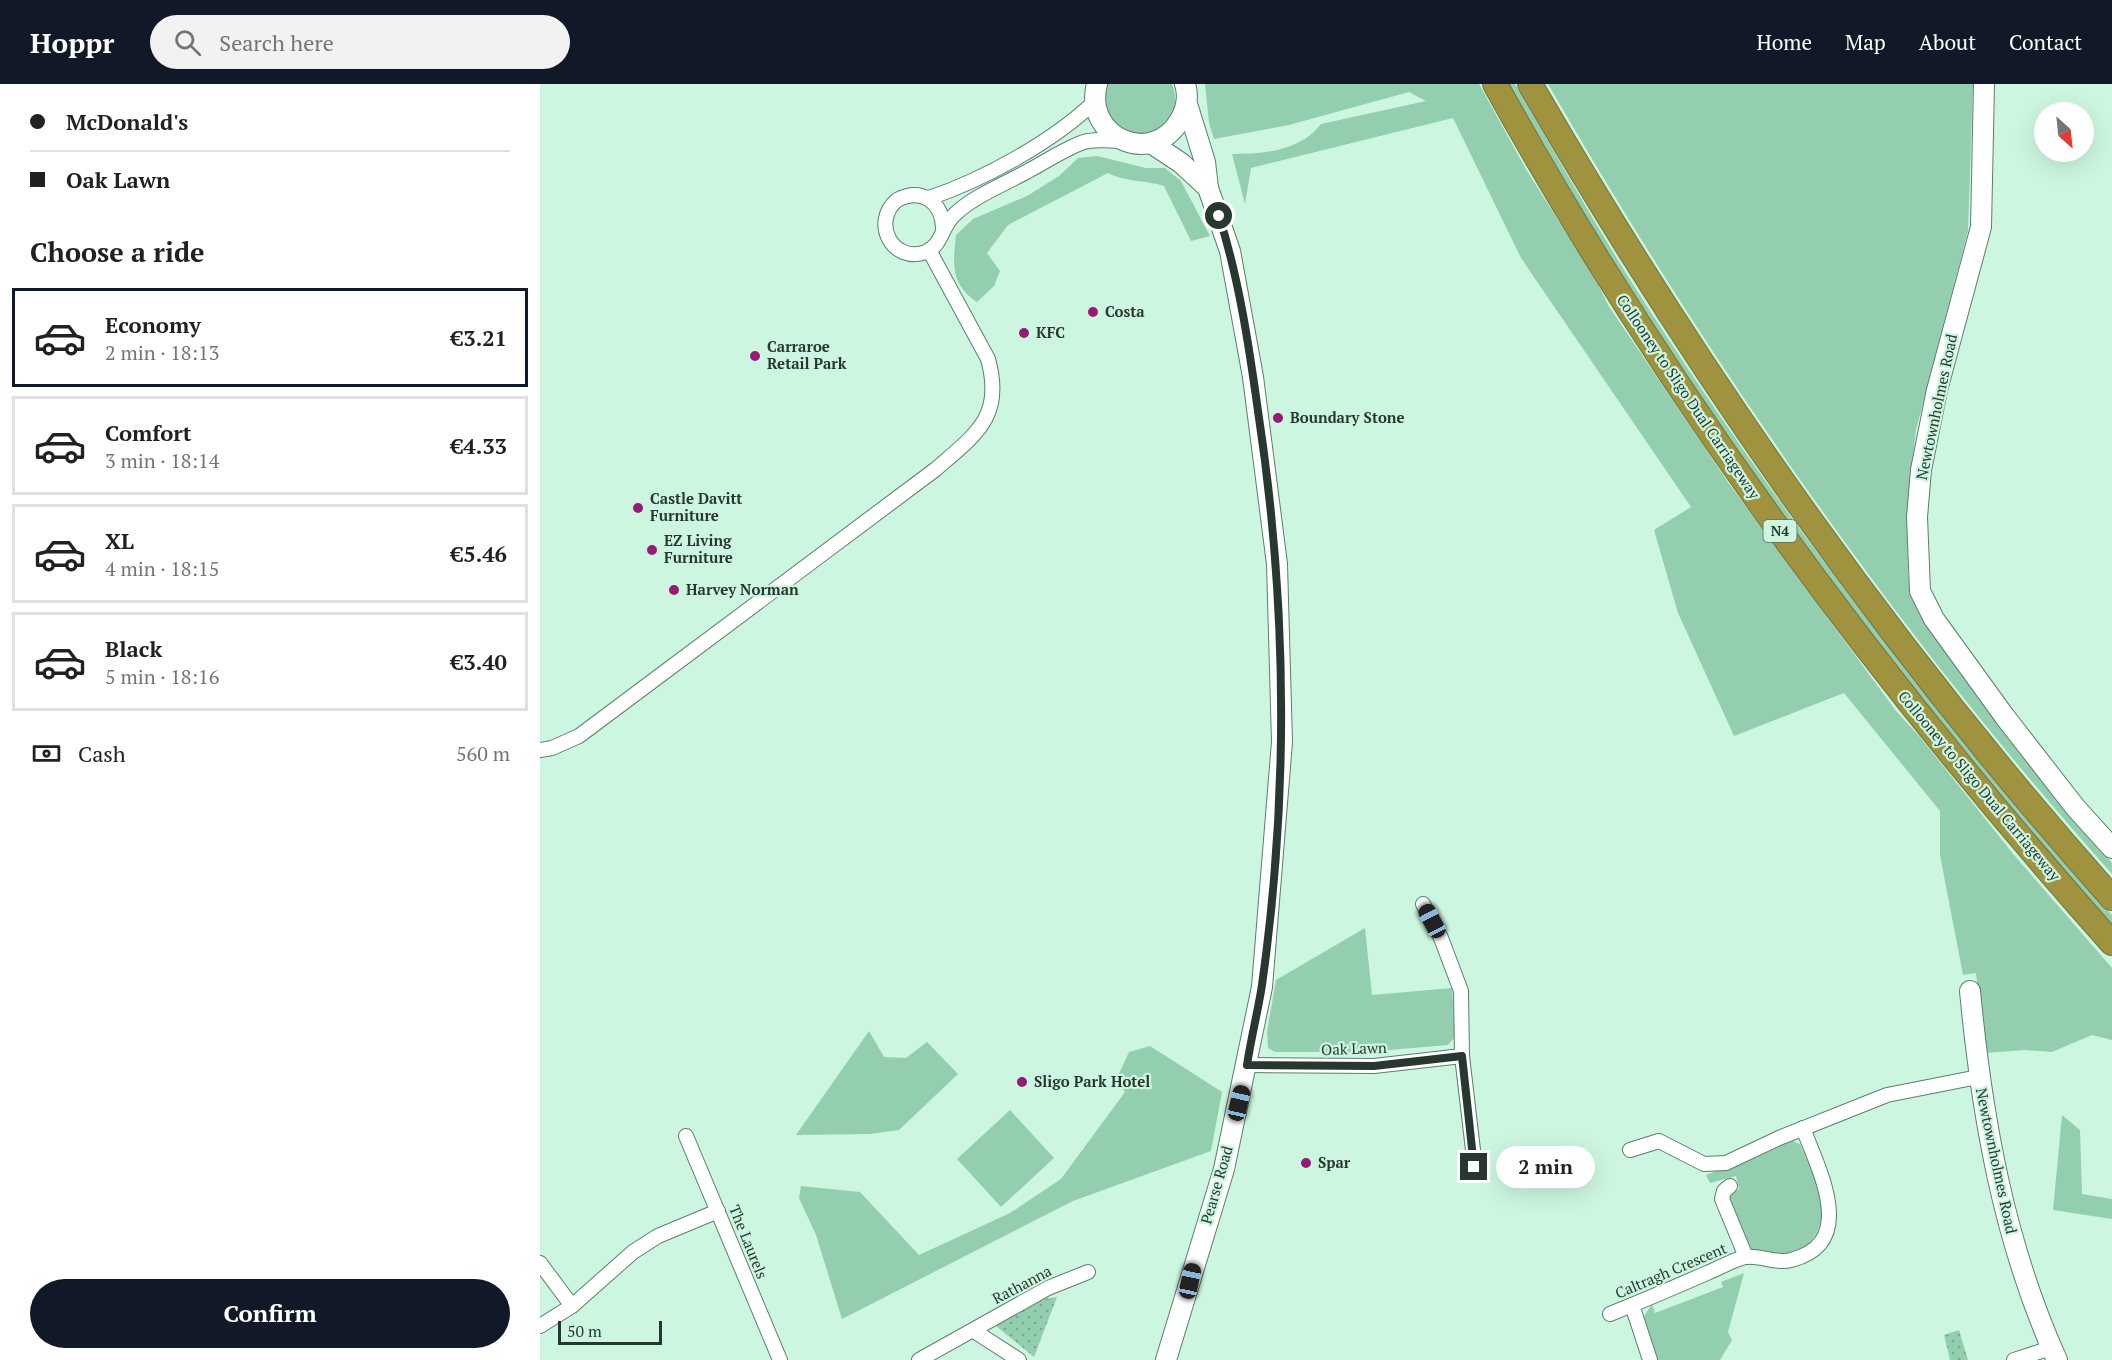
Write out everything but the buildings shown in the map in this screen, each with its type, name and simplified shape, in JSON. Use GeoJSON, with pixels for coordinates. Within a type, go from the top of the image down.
{"type":"FeatureCollection","features":[{"type":"Feature","properties":{"kind":"highway","name":"Collooney to Sligo Dual Carriageway"},"geometry":{"type":"LineString","coordinates":[[1495,84],[1575,225],[1732,466],[1920,718],[2031,852],[2112,943]]}},
{"type":"Feature","properties":{"kind":"highway","name":"Collooney to Sligo Dual Carriageway"},"geometry":{"type":"LineString","coordinates":[[1530,84],[1596,198],[1680,333],[1759,450],[1845,569],[1950,706],[2112,898]]}},
{"type":"Feature","properties":{"kind":"main road","name":"Newtownholmes Road"},"geometry":{"type":"LineString","coordinates":[[1984,84],[1981,227],[1937,390],[1921,470],[1917,517],[1920,591],[1934,619],[2005,717],[2075,807],[2112,848]]}},
{"type":"Feature","properties":{"kind":"main road"},"geometry":{"type":"LineString","coordinates":[[1096,93],[1103,125],[1122,141],[1137,144],[1151,143],[1170,133],[1177,125],[1186,94]]}},
{"type":"Feature","properties":{"kind":"main road","name":"Pearse Road"},"geometry":{"type":"LineString","coordinates":[[1166,1360],[1224,1169],[1262,987],[1282,742],[1280,623],[1268,479],[1253,377],[1230,251],[1208,188],[1205,162],[1186,94]]}},
{"type":"Feature","properties":{"kind":"main road","name":"Pearse Road"},"geometry":{"type":"LineString","coordinates":[[1151,143],[1181,162],[1208,188]]}},
{"type":"Feature","properties":{"kind":"main road","name":"Newtownholmes Road"},"geometry":{"type":"LineString","coordinates":[[1970,991],[1978,1077],[1998,1185],[2013,1239],[2054,1354]]}},
{"type":"Feature","properties":{"kind":"street"},"geometry":{"type":"LineString","coordinates":[[929,198],[956,189],[1048,139],[1074,121],[1096,93]]}},
{"type":"Feature","properties":{"kind":"street"},"geometry":{"type":"LineString","coordinates":[[944,228],[943,217],[938,206],[929,198],[918,195],[897,200],[885,217],[884,227],[887,238],[900,251],[913,254],[929,250],[941,236],[952,217],[977,198],[1083,142],[1122,141]]}},
{"type":"Feature","properties":{"kind":"street"},"geometry":{"type":"LineString","coordinates":[[540,750],[552,748],[579,736],[936,470],[981,425],[994,396],[994,379],[988,359],[929,250]]}},
{"type":"Feature","properties":{"kind":"street"},"geometry":{"type":"LineString","coordinates":[[1423,904],[1441,938],[1461,991],[1462,1056],[1474,1167]]}},
{"type":"Feature","properties":{"kind":"street","name":"Oak Lawn"},"geometry":{"type":"LineString","coordinates":[[1247,1065],[1374,1066],[1462,1056]]}},
{"type":"Feature","properties":{"kind":"street"},"geometry":{"type":"LineString","coordinates":[[1630,1150],[1659,1141],[1712,1165],[1726,1163],[1803,1128],[1887,1095],[1978,1077]]}},
{"type":"Feature","properties":{"kind":"street","name":"Caltragh Crescent"},"geometry":{"type":"LineString","coordinates":[[1610,1314],[1746,1257],[1789,1261],[1804,1255],[1818,1245],[1826,1232],[1831,1213],[1829,1198],[1803,1128]]}},
{"type":"Feature","properties":{"kind":"street","name":"The Laurels"},"geometry":{"type":"LineString","coordinates":[[687,1136],[780,1360]]}},
{"type":"Feature","properties":{"kind":"street","name":"Caltragh Crescent"},"geometry":{"type":"LineString","coordinates":[[1730,1186],[1724,1191],[1722,1199],[1746,1257]]}},
{"type":"Feature","properties":{"kind":"street"},"geometry":{"type":"LineString","coordinates":[[540,1326],[572,1306],[633,1252],[658,1236],[718,1211]]}},
{"type":"Feature","properties":{"kind":"street"},"geometry":{"type":"LineString","coordinates":[[540,1263],[572,1306]]}},
{"type":"Feature","properties":{"kind":"street","name":"Rathanna"},"geometry":{"type":"LineString","coordinates":[[920,1360],[1048,1288],[1088,1272]]}},
{"type":"Feature","properties":{"kind":"street"},"geometry":{"type":"LineString","coordinates":[[1632,1305],[1650,1360]]}},
{"type":"Feature","properties":{"kind":"street"},"geometry":{"type":"LineString","coordinates":[[974,1331],[1004,1356],[1019,1360]]}},
{"type":"Feature","properties":{"kind":"street"},"geometry":{"type":"LineString","coordinates":[[2014,1360],[2054,1354]]}},
{"type":"Feature","properties":{"kind":"green space"},"geometry":{"type":"Polygon","coordinates":[[[1107,84],[1172,84],[1175,106],[1169,121],[1156,130],[1140,133],[1124,130],[1111,121],[1104,105],[1107,84]]]}},
{"type":"Feature","properties":{"kind":"green space"},"geometry":{"type":"Polygon","coordinates":[[[1205,84],[1479,84],[1527,171],[1597,282],[1608,305],[1730,485],[1896,711],[1919,736],[2014,855],[2112,968],[2112,1040],[2092,1035],[2052,1052],[2024,1050],[1985,1053],[1976,973],[1963,975],[1940,855],[1940,811],[1844,693],[1734,736],[1678,613],[1654,530],[1691,507],[1521,258],[1453,118],[1251,168],[1245,204],[1232,154],[1281,149],[1303,140],[1321,124],[1426,101],[1409,92],[1289,125],[1214,139],[1209,123],[1205,84]]]}},
{"type":"Feature","properties":{"kind":"green space"},"geometry":{"type":"Polygon","coordinates":[[[1504,84],[1515,84],[1634,286],[1758,471],[1870,623],[1929,698],[2112,915],[2112,929],[2031,839],[1812,562],[1605,256],[1504,84]]]}},
{"type":"Feature","properties":{"kind":"green space"},"geometry":{"type":"Polygon","coordinates":[[[1548,84],[1973,84],[1968,231],[1916,430],[1907,510],[1908,576],[1918,609],[1940,642],[2052,791],[2112,863],[2112,874],[2032,782],[1956,688],[1881,592],[1810,493],[1674,292],[1548,84]]]}},
{"type":"Feature","properties":{"kind":"green space"},"geometry":{"type":"Polygon","coordinates":[[[1097,156],[1146,168],[1165,168],[1181,181],[1210,236],[1191,241],[1164,186],[1121,178],[1108,173],[1008,225],[987,253],[1000,271],[994,286],[977,302],[968,295],[955,273],[956,235],[973,219],[1027,196],[1059,176],[1078,158],[1097,156]]]}},
{"type":"Feature","properties":{"kind":"green space"},"geometry":{"type":"Polygon","coordinates":[[[1365,928],[1372,995],[1452,988],[1455,1037],[1448,1045],[1365,1052],[1275,1052],[1268,1048],[1267,1032],[1276,980],[1365,928]]]}},
{"type":"Feature","properties":{"kind":"green space"},"geometry":{"type":"Polygon","coordinates":[[[869,1031],[884,1057],[906,1058],[927,1042],[958,1074],[899,1130],[870,1134],[796,1135],[869,1031]]]}},
{"type":"Feature","properties":{"kind":"green space"},"geometry":{"type":"Polygon","coordinates":[[[1150,1046],[1222,1092],[1211,1151],[1073,1201],[842,1319],[816,1235],[799,1198],[801,1186],[860,1192],[919,1255],[1010,1213],[1061,1179],[1125,1092],[1116,1080],[1129,1052],[1150,1046]]]}},
{"type":"Feature","properties":{"kind":"green space"},"geometry":{"type":"Polygon","coordinates":[[[1010,1110],[1054,1158],[1001,1207],[957,1159],[1010,1110]]]}},
{"type":"Feature","properties":{"kind":"green space"},"geometry":{"type":"Polygon","coordinates":[[[2062,1115],[2080,1130],[2082,1194],[2112,1199],[2112,1219],[2053,1210],[2062,1115]]]}},
{"type":"Feature","properties":{"kind":"green space"},"geometry":{"type":"Polygon","coordinates":[[[1793,1141],[1800,1144],[1819,1192],[1822,1217],[1819,1229],[1810,1243],[1795,1253],[1780,1256],[1755,1253],[1741,1234],[1732,1211],[1730,1196],[1739,1189],[1736,1176],[1710,1183],[1706,1175],[1793,1141]]]}},
{"type":"Feature","properties":{"kind":"green space"},"geometry":{"type":"Polygon","coordinates":[[[1744,1273],[1728,1332],[1732,1340],[1720,1360],[1656,1360],[1643,1318],[1652,1304],[1655,1313],[1723,1287],[1721,1282],[1744,1273]]]}},
{"type":"Feature","properties":{"kind":"green space"},"geometry":{"type":"Polygon","coordinates":[[[1057,1297],[1034,1357],[996,1326],[1043,1299],[1057,1297]]]}},
{"type":"Feature","properties":{"kind":"green space"},"geometry":{"type":"Polygon","coordinates":[[[1959,1330],[1968,1360],[1950,1360],[1944,1335],[1959,1330]]]}},
{"type":"Feature","properties":{"kind":"place","name":"Costa"},"geometry":{"type":"Point","coordinates":[1093,312]}},
{"type":"Feature","properties":{"kind":"place","name":"KFC"},"geometry":{"type":"Point","coordinates":[1024,333]}},
{"type":"Feature","properties":{"kind":"place","name":"Carraroe Retail Park"},"geometry":{"type":"Point","coordinates":[755,356]}},
{"type":"Feature","properties":{"kind":"place","name":"Boundary Stone"},"geometry":{"type":"Point","coordinates":[1278,418]}},
{"type":"Feature","properties":{"kind":"place","name":"Castle Davitt Furniture"},"geometry":{"type":"Point","coordinates":[638,508]}},
{"type":"Feature","properties":{"kind":"place","name":"EZ Living Furniture"},"geometry":{"type":"Point","coordinates":[652,550]}},
{"type":"Feature","properties":{"kind":"place","name":"Harvey Norman"},"geometry":{"type":"Point","coordinates":[674,590]}},
{"type":"Feature","properties":{"kind":"place","name":"Sligo Park Hotel"},"geometry":{"type":"Point","coordinates":[1022,1082]}},
{"type":"Feature","properties":{"kind":"place","name":"Spar"},"geometry":{"type":"Point","coordinates":[1306,1163]}},
{"type":"Feature","properties":{"kind":"route"},"geometry":{"type":"LineString","coordinates":[[1219,216],[1230,251],[1237,285],[1267,468],[1277,564],[1281,667],[1282,742],[1267,949],[1247,1065],[1374,1066],[1462,1056],[1474,1167]]}}]}
